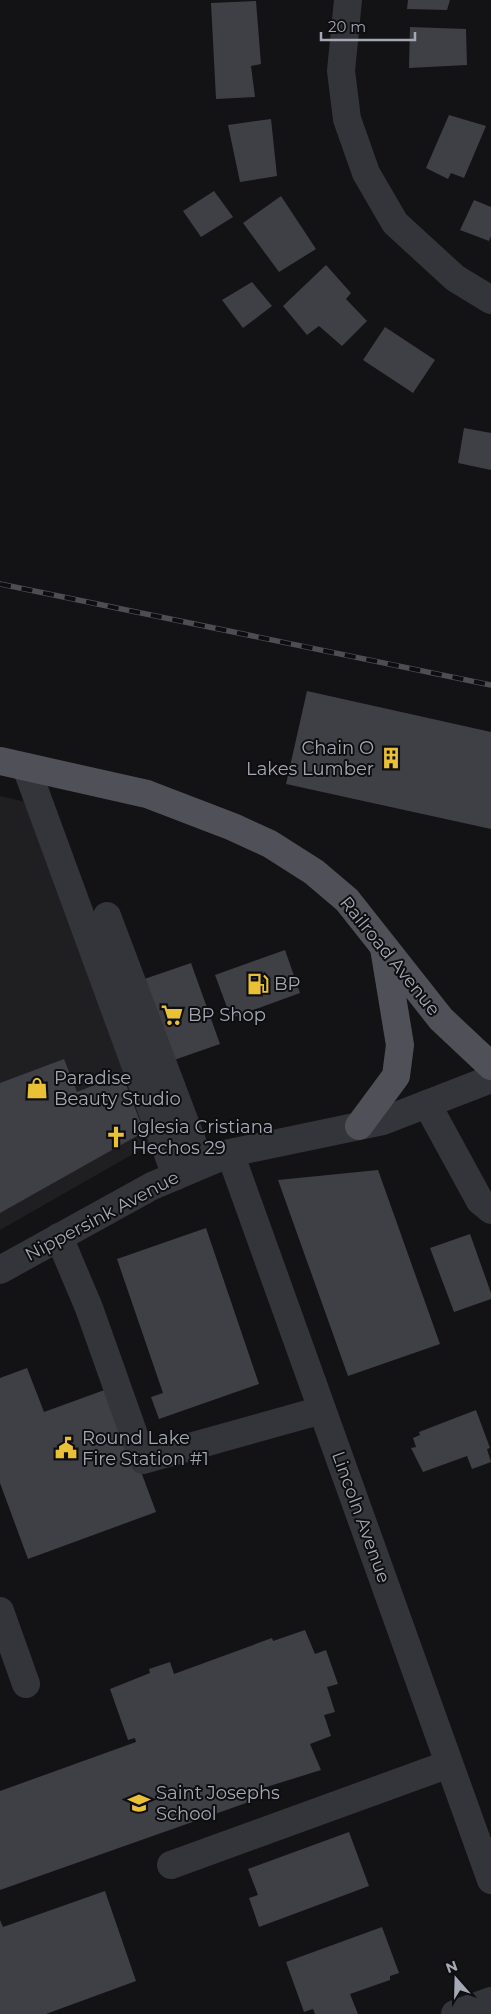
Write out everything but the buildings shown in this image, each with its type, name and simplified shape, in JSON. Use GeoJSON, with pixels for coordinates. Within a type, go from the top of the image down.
{"type":"FeatureCollection","features":[{"type":"Feature","properties":{"kind":"main road","name":"Railroad Avenue"},"geometry":{"type":"LineString","coordinates":[[0,761],[147,794],[234,827],[270,844],[314,872],[347,900],[442,1019],[491,1066]]}},
{"type":"Feature","properties":{"kind":"main road"},"geometry":{"type":"LineString","coordinates":[[359,1126],[396,1076],[400,1045],[384,947]]}},
{"type":"Feature","properties":{"kind":"street"},"geometry":{"type":"LineString","coordinates":[[348,0],[341,71],[348,119],[366,173],[395,223],[454,278],[491,300]]}},
{"type":"Feature","properties":{"kind":"street"},"geometry":{"type":"LineString","coordinates":[[26,767],[176,1176]]}},
{"type":"Feature","properties":{"kind":"street"},"geometry":{"type":"LineString","coordinates":[[107,916],[201,1165]]}},
{"type":"Feature","properties":{"kind":"street","name":"Nippersink Avenue"},"geometry":{"type":"LineString","coordinates":[[0,1270],[152,1186],[230,1153],[383,1121],[491,1079]]}},
{"type":"Feature","properties":{"kind":"street"},"geometry":{"type":"LineString","coordinates":[[427,1104],[480,1201],[491,1210]]}},
{"type":"Feature","properties":{"kind":"street","name":"Lincoln Avenue"},"geometry":{"type":"LineString","coordinates":[[230,1153],[491,1880]]}},
{"type":"Feature","properties":{"kind":"street"},"geometry":{"type":"LineString","coordinates":[[60,1237],[89,1308],[143,1460],[322,1410]]}},
{"type":"Feature","properties":{"kind":"street"},"geometry":{"type":"LineString","coordinates":[[0,1611],[26,1684]]}},
{"type":"Feature","properties":{"kind":"street"},"geometry":{"type":"LineString","coordinates":[[171,1866],[449,1764]]}},
{"type":"Feature","properties":{"kind":"street"},"geometry":{"type":"LineString","coordinates":[[455,2014],[491,2001]]}},
{"type":"Feature","properties":{"kind":"shaded area"},"geometry":{"type":"Polygon","coordinates":[[[0,796],[30,803],[156,1141],[0,1230],[0,796]]]}},
{"type":"Feature","properties":{"kind":"railway"},"geometry":{"type":"LineString","coordinates":[[0,584],[491,685]]}},
{"type":"Feature","properties":{"kind":"place","name":"Chain O Lakes Lumber"},"geometry":{"type":"Point","coordinates":[391,758]}},
{"type":"Feature","properties":{"kind":"place","name":"BP"},"geometry":{"type":"Point","coordinates":[258,984]}},
{"type":"Feature","properties":{"kind":"place","name":"BP Shop"},"geometry":{"type":"Point","coordinates":[172,1015]}},
{"type":"Feature","properties":{"kind":"place","name":"Paradise Beauty Studio"},"geometry":{"type":"Point","coordinates":[37,1088]}},
{"type":"Feature","properties":{"kind":"place","name":"Iglesia Cristiana Hechos 29"},"geometry":{"type":"Point","coordinates":[116,1137]}},
{"type":"Feature","properties":{"kind":"place","name":"Round Lake Fire Station #1"},"geometry":{"type":"Point","coordinates":[66,1448]}},
{"type":"Feature","properties":{"kind":"place","name":"Saint Josephs School"},"geometry":{"type":"Point","coordinates":[139,1803]}}]}
